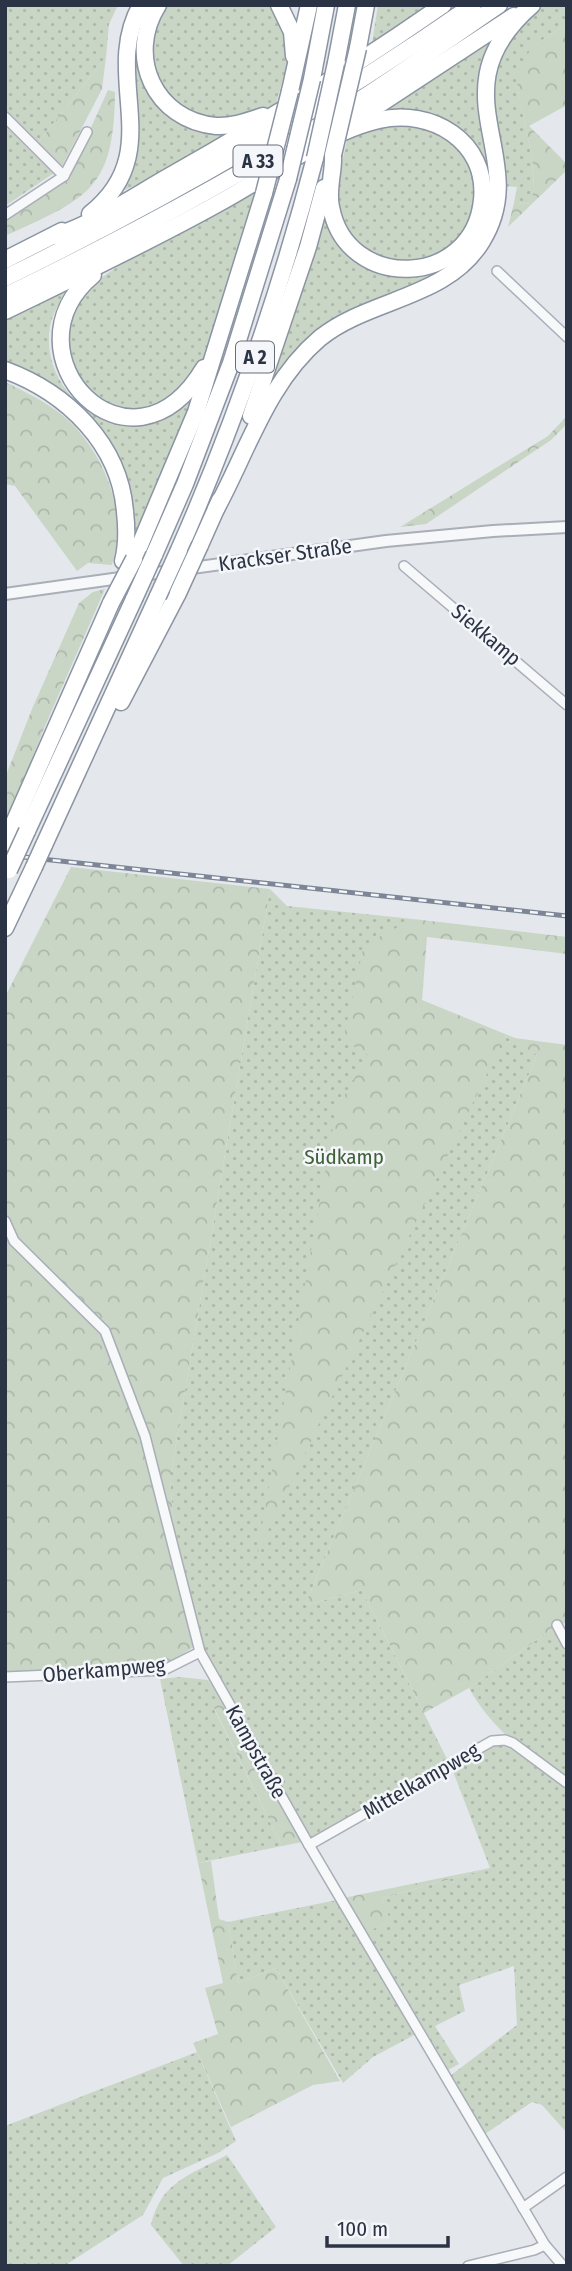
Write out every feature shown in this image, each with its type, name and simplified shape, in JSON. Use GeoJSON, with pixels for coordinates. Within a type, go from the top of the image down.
{"type":"FeatureCollection","features":[{"type":"Feature","properties":{"kind":"highway"},"geometry":{"type":"LineString","coordinates":[[5,260],[55,236],[93,211],[121,178],[131,138],[126,51],[141,5]]}},
{"type":"Feature","properties":{"kind":"highway"},"geometry":{"type":"LineString","coordinates":[[158,5],[147,29],[144,55],[146,69],[158,94],[166,103],[188,118],[215,126],[246,122],[269,113],[443,5]]}},
{"type":"Feature","properties":{"kind":"highway"},"geometry":{"type":"LineString","coordinates":[[279,5],[292,32],[292,83]]}},
{"type":"Feature","properties":{"kind":"highway"},"geometry":{"type":"LineString","coordinates":[[14,835],[128,560],[195,412],[264,193],[309,5]]}},
{"type":"Feature","properties":{"kind":"highway","name":"A 2"},"geometry":{"type":"LineString","coordinates":[[7,874],[14,835],[134,599],[184,484],[231,363],[288,179],[314,84],[326,5]]}},
{"type":"Feature","properties":{"kind":"highway","name":"A 2"},"geometry":{"type":"LineString","coordinates":[[5,928],[179,550],[215,465],[253,363],[280,280],[308,156],[336,63],[347,5]]}},
{"type":"Feature","properties":{"kind":"highway"},"geometry":{"type":"LineString","coordinates":[[71,787],[85,775],[178,593],[216,509],[268,372],[308,247],[333,155],[366,5]]}},
{"type":"Feature","properties":{"kind":"highway","name":"A 33"},"geometry":{"type":"LineString","coordinates":[[5,278],[129,216],[270,137],[361,81],[473,5]]}},
{"type":"Feature","properties":{"kind":"highway","name":"A 33"},"geometry":{"type":"LineString","coordinates":[[5,296],[158,218],[260,160],[356,102],[499,5]]}},
{"type":"Feature","properties":{"kind":"highway"},"geometry":{"type":"LineString","coordinates":[[5,311],[129,251],[308,156],[532,5]]}},
{"type":"Feature","properties":{"kind":"highway"},"geometry":{"type":"LineString","coordinates":[[216,509],[268,402],[308,349],[354,317],[434,285],[468,258],[482,241],[494,212],[498,187],[485,111],[489,66],[510,26],[532,5]]}},
{"type":"Feature","properties":{"kind":"highway"},"geometry":{"type":"LineString","coordinates":[[55,236],[66,233],[130,199],[243,135],[314,84]]}},
{"type":"Feature","properties":{"kind":"highway"},"geometry":{"type":"LineString","coordinates":[[308,156],[342,133],[380,120],[413,117],[442,127],[464,144],[479,172],[482,198],[474,229],[453,253],[439,262],[411,269],[380,265],[361,255],[350,245],[335,220],[330,206],[333,155]]}},
{"type":"Feature","properties":{"kind":"highway"},"geometry":{"type":"LineString","coordinates":[[129,251],[85,281],[64,305],[58,318],[57,358],[61,371],[74,392],[103,413],[133,417],[158,412],[182,397],[195,384],[218,344]]}},
{"type":"Feature","properties":{"kind":"highway"},"geometry":{"type":"LineString","coordinates":[[5,370],[39,385],[65,403],[84,420],[102,444],[117,474],[125,503],[128,560]]}},
{"type":"Feature","properties":{"kind":"street"},"geometry":{"type":"LineString","coordinates":[[5,117],[64,176]]}},
{"type":"Feature","properties":{"kind":"street"},"geometry":{"type":"LineString","coordinates":[[5,215],[64,176],[87,132]]}},
{"type":"Feature","properties":{"kind":"street"},"geometry":{"type":"LineString","coordinates":[[497,271],[567,337]]}},
{"type":"Feature","properties":{"kind":"street","name":"Krackser Straße"},"geometry":{"type":"LineString","coordinates":[[5,594],[386,541],[567,527]]}},
{"type":"Feature","properties":{"kind":"street","name":"Siekkamp"},"geometry":{"type":"LineString","coordinates":[[404,566],[567,705]]}},
{"type":"Feature","properties":{"kind":"street","name":"Kampstraße"},"geometry":{"type":"LineString","coordinates":[[5,1221],[14,1241],[105,1331],[145,1436],[200,1652],[309,1845],[523,2208],[545,2245],[563,2266]]}},
{"type":"Feature","properties":{"kind":"street"},"geometry":{"type":"LineString","coordinates":[[557,1625],[567,1644]]}},
{"type":"Feature","properties":{"kind":"street","name":"Oberkampweg"},"geometry":{"type":"LineString","coordinates":[[5,1677],[164,1670],[200,1652]]}},
{"type":"Feature","properties":{"kind":"street","name":"Mittelkampweg"},"geometry":{"type":"LineString","coordinates":[[309,1845],[492,1741],[505,1740],[513,1743],[567,1783]]}},
{"type":"Feature","properties":{"kind":"street"},"geometry":{"type":"LineString","coordinates":[[523,2208],[567,2177]]}},
{"type":"Feature","properties":{"kind":"street"},"geometry":{"type":"LineString","coordinates":[[468,2266],[545,2245]]}},
{"type":"Feature","properties":{"kind":"green space"},"geometry":{"type":"Polygon","coordinates":[[[5,5],[118,5],[109,24],[106,57],[37,144],[5,111],[5,5]]]}},
{"type":"Feature","properties":{"kind":"green space"},"geometry":{"type":"Polygon","coordinates":[[[146,5],[151,5],[140,40],[139,59],[150,94],[233,133],[151,179],[117,193],[132,53],[146,5]]]}},
{"type":"Feature","properties":{"kind":"green space"},"geometry":{"type":"Polygon","coordinates":[[[165,5],[272,5],[288,41],[287,65],[276,104],[240,117],[221,119],[186,110],[172,100],[160,85],[150,48],[152,29],[165,5]]]}},
{"type":"Feature","properties":{"kind":"green space"},"geometry":{"type":"Polygon","coordinates":[[[378,5],[427,5],[372,43],[378,5]]]}},
{"type":"Feature","properties":{"kind":"green space"},"geometry":{"type":"Polygon","coordinates":[[[542,5],[567,5],[567,24],[533,46],[517,85],[532,158],[534,188],[532,204],[514,203],[517,187],[503,186],[491,77],[498,57],[529,16],[542,5]]]}},
{"type":"Feature","properties":{"kind":"green space"},"geometry":{"type":"Polygon","coordinates":[[[567,24],[567,105],[529,126],[567,164],[567,170],[508,227],[514,203],[531,204],[534,188],[532,158],[517,86],[522,63],[533,46],[567,24]]]}},
{"type":"Feature","properties":{"kind":"green space"},"geometry":{"type":"Polygon","coordinates":[[[493,37],[482,60],[478,87],[479,116],[491,168],[493,199],[486,209],[466,138],[372,116],[493,37]]]}},
{"type":"Feature","properties":{"kind":"green space"},"geometry":{"type":"Polygon","coordinates":[[[106,57],[102,89],[61,168],[37,144],[106,57]]]}},
{"type":"Feature","properties":{"kind":"green space"},"geometry":{"type":"Polygon","coordinates":[[[108,90],[115,92],[109,150],[102,171],[91,187],[57,211],[5,236],[5,220],[68,178],[108,90]]]}},
{"type":"Feature","properties":{"kind":"green space"},"geometry":{"type":"Polygon","coordinates":[[[400,122],[437,132],[456,146],[467,161],[475,194],[473,211],[455,242],[423,261],[388,264],[366,250],[345,226],[339,183],[348,137],[358,131],[400,122]]]}},
{"type":"Feature","properties":{"kind":"green space"},"geometry":{"type":"Polygon","coordinates":[[[5,124],[54,173],[5,206],[5,124]]]}},
{"type":"Feature","properties":{"kind":"green space"},"geometry":{"type":"Polygon","coordinates":[[[256,192],[212,339],[190,380],[176,395],[142,411],[104,409],[63,358],[68,310],[92,284],[120,265],[256,192]]]}},
{"type":"Feature","properties":{"kind":"green space"},"geometry":{"type":"Polygon","coordinates":[[[326,210],[377,270],[459,258],[436,275],[296,353],[270,386],[326,210]]]}},
{"type":"Feature","properties":{"kind":"green space"},"geometry":{"type":"Polygon","coordinates":[[[73,285],[53,317],[49,344],[53,365],[62,384],[76,401],[92,413],[112,421],[133,424],[161,418],[195,392],[132,549],[108,443],[5,365],[5,317],[73,285]]]}},
{"type":"Feature","properties":{"kind":"green space"},"geometry":{"type":"Polygon","coordinates":[[[5,382],[61,414],[95,454],[104,470],[115,504],[117,541],[112,565],[88,563],[77,571],[15,486],[5,484],[5,382]]]}},
{"type":"Feature","properties":{"kind":"green space"},"geometry":{"type":"Polygon","coordinates":[[[567,416],[567,424],[551,440],[426,524],[400,527],[548,436],[567,416]]]}},
{"type":"Feature","properties":{"kind":"green space"},"geometry":{"type":"Polygon","coordinates":[[[105,589],[45,726],[5,828],[5,778],[32,709],[79,603],[93,592],[105,589]]]}},
{"type":"Feature","properties":{"kind":"green space"},"geometry":{"type":"Polygon","coordinates":[[[71,867],[270,889],[170,1479],[175,1535],[148,1434],[107,1328],[17,1239],[5,1212],[5,997],[71,867]]]}},
{"type":"Feature","properties":{"kind":"green space","name":"Südkamp"},"geometry":{"type":"Polygon","coordinates":[[[270,889],[287,906],[413,919],[409,922],[401,1027],[504,1036],[537,1042],[533,1052],[537,1055],[305,1605],[362,1590],[449,1763],[311,1843],[200,1642],[176,1548],[170,1479],[270,889]]]}},
{"type":"Feature","properties":{"kind":"green space"},"geometry":{"type":"Polygon","coordinates":[[[413,919],[567,937],[567,954],[427,937],[422,1000],[515,1038],[567,1045],[567,1622],[555,1627],[469,1688],[424,1713],[362,1590],[305,1605],[537,1055],[505,1036],[257,1554],[336,1110],[368,1055],[343,1040],[364,945],[413,919]]]}},
{"type":"Feature","properties":{"kind":"green space"},"geometry":{"type":"Polygon","coordinates":[[[5,1231],[101,1332],[140,1434],[193,1647],[166,1666],[5,1672],[5,1231]]]}},
{"type":"Feature","properties":{"kind":"green space"},"geometry":{"type":"Polygon","coordinates":[[[555,1627],[567,1649],[567,1779],[511,1740],[488,1716],[469,1688],[555,1627]]]}},
{"type":"Feature","properties":{"kind":"green space"},"geometry":{"type":"Polygon","coordinates":[[[180,1677],[208,1680],[224,1700],[214,1709],[282,1846],[198,1863],[160,1679],[180,1677]]]}},
{"type":"Feature","properties":{"kind":"green space"},"geometry":{"type":"Polygon","coordinates":[[[224,1700],[302,1842],[282,1846],[214,1708],[224,1700]]]}},
{"type":"Feature","properties":{"kind":"green space"},"geometry":{"type":"Polygon","coordinates":[[[497,1739],[567,1786],[567,2133],[542,2105],[532,2102],[485,2134],[450,2076],[517,2025],[514,1966],[459,1985],[465,2011],[435,2026],[459,2064],[448,2070],[365,1932],[390,1922],[382,1898],[490,1868],[451,1766],[497,1739]]]}},
{"type":"Feature","properties":{"kind":"green space"},"geometry":{"type":"Polygon","coordinates":[[[211,1861],[219,1919],[228,1922],[238,1983],[276,1968],[340,2081],[313,2085],[231,2127],[193,2043],[218,2034],[205,1988],[223,1983],[198,1863],[211,1861]]]}},
{"type":"Feature","properties":{"kind":"green space"},"geometry":{"type":"Polygon","coordinates":[[[490,1868],[382,1898],[391,1922],[365,1932],[343,1898],[490,1868]]]}},
{"type":"Feature","properties":{"kind":"green space"},"geometry":{"type":"Polygon","coordinates":[[[337,1900],[416,2034],[373,2057],[343,2083],[276,1968],[238,1983],[228,1922],[337,1900]]]}},
{"type":"Feature","properties":{"kind":"green space"},"geometry":{"type":"Polygon","coordinates":[[[197,2052],[236,2141],[218,2153],[163,2178],[143,2215],[64,2266],[5,2266],[5,2126],[197,2052]]]}},
{"type":"Feature","properties":{"kind":"green space"},"geometry":{"type":"Polygon","coordinates":[[[227,2155],[276,2227],[227,2266],[184,2266],[151,2225],[156,2210],[162,2198],[179,2181],[227,2155]]]}},
{"type":"Feature","properties":{"kind":"railway"},"geometry":{"type":"LineString","coordinates":[[5,855],[567,916]]}}]}
